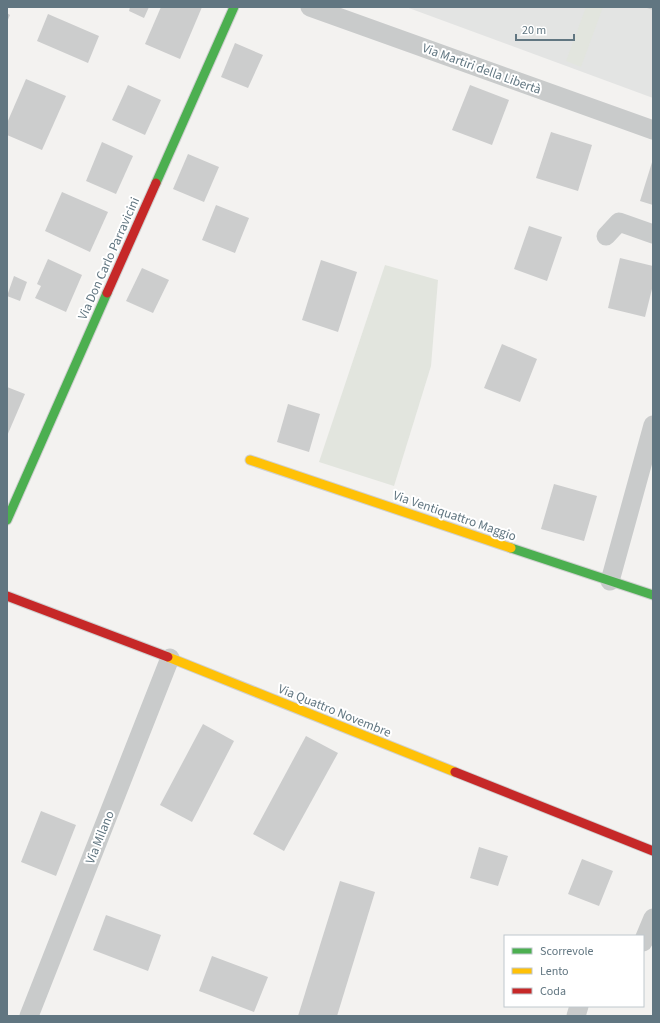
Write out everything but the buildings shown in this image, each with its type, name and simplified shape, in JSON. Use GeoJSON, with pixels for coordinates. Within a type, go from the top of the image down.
{"type":"FeatureCollection","features":[{"type":"Feature","properties":{"kind":"street","name":"Via Don Carlo Parravicini"},"geometry":{"type":"LineString","coordinates":[[7,520],[234,7]]}},
{"type":"Feature","properties":{"kind":"street","name":"Via Martiri della Libertà"},"geometry":{"type":"LineString","coordinates":[[310,7],[653,130]]}},
{"type":"Feature","properties":{"kind":"street"},"geometry":{"type":"LineString","coordinates":[[606,236],[619,222],[653,234]]}},
{"type":"Feature","properties":{"kind":"street"},"geometry":{"type":"LineString","coordinates":[[610,581],[653,425]]}},
{"type":"Feature","properties":{"kind":"street","name":"Via Ventiquattro Maggio"},"geometry":{"type":"LineString","coordinates":[[250,460],[653,595]]}},
{"type":"Feature","properties":{"kind":"street","name":"Via Quattro Novembre"},"geometry":{"type":"LineString","coordinates":[[7,596],[170,658],[653,851]]}},
{"type":"Feature","properties":{"kind":"street","name":"Via Milano"},"geometry":{"type":"LineString","coordinates":[[29,1016],[170,658]]}},
{"type":"Feature","properties":{"kind":"street"},"geometry":{"type":"LineString","coordinates":[[644,940],[653,918]]}},
{"type":"Feature","properties":{"kind":"shaded area"},"geometry":{"type":"Polygon","coordinates":[[[406,7],[653,7],[653,98],[406,7]]]}},
{"type":"Feature","properties":{"kind":"shaded area"},"geometry":{"type":"Polygon","coordinates":[[[586,7],[603,7],[581,67],[566,61],[586,7]]]}},
{"type":"Feature","properties":{"kind":"shaded area"},"geometry":{"type":"Polygon","coordinates":[[[385,265],[438,280],[431,366],[394,486],[319,462],[385,265]]]}},
{"type":"Feature","properties":{"kind":"traffic: fast"},"geometry":{"type":"LineString","coordinates":[[156,183],[234,7]]}},
{"type":"Feature","properties":{"kind":"traffic: fast"},"geometry":{"type":"LineString","coordinates":[[7,520],[107,293]]}},
{"type":"Feature","properties":{"kind":"traffic: fast"},"geometry":{"type":"LineString","coordinates":[[511,548],[653,595]]}},
{"type":"Feature","properties":{"kind":"traffic: slow"},"geometry":{"type":"LineString","coordinates":[[250,460],[511,548]]}},
{"type":"Feature","properties":{"kind":"traffic: slow"},"geometry":{"type":"LineString","coordinates":[[168,657],[455,772]]}},
{"type":"Feature","properties":{"kind":"traffic: jam"},"geometry":{"type":"LineString","coordinates":[[107,293],[156,183]]}},
{"type":"Feature","properties":{"kind":"traffic: jam"},"geometry":{"type":"LineString","coordinates":[[7,596],[168,657]]}},
{"type":"Feature","properties":{"kind":"traffic: jam"},"geometry":{"type":"LineString","coordinates":[[455,772],[653,851]]}}]}
